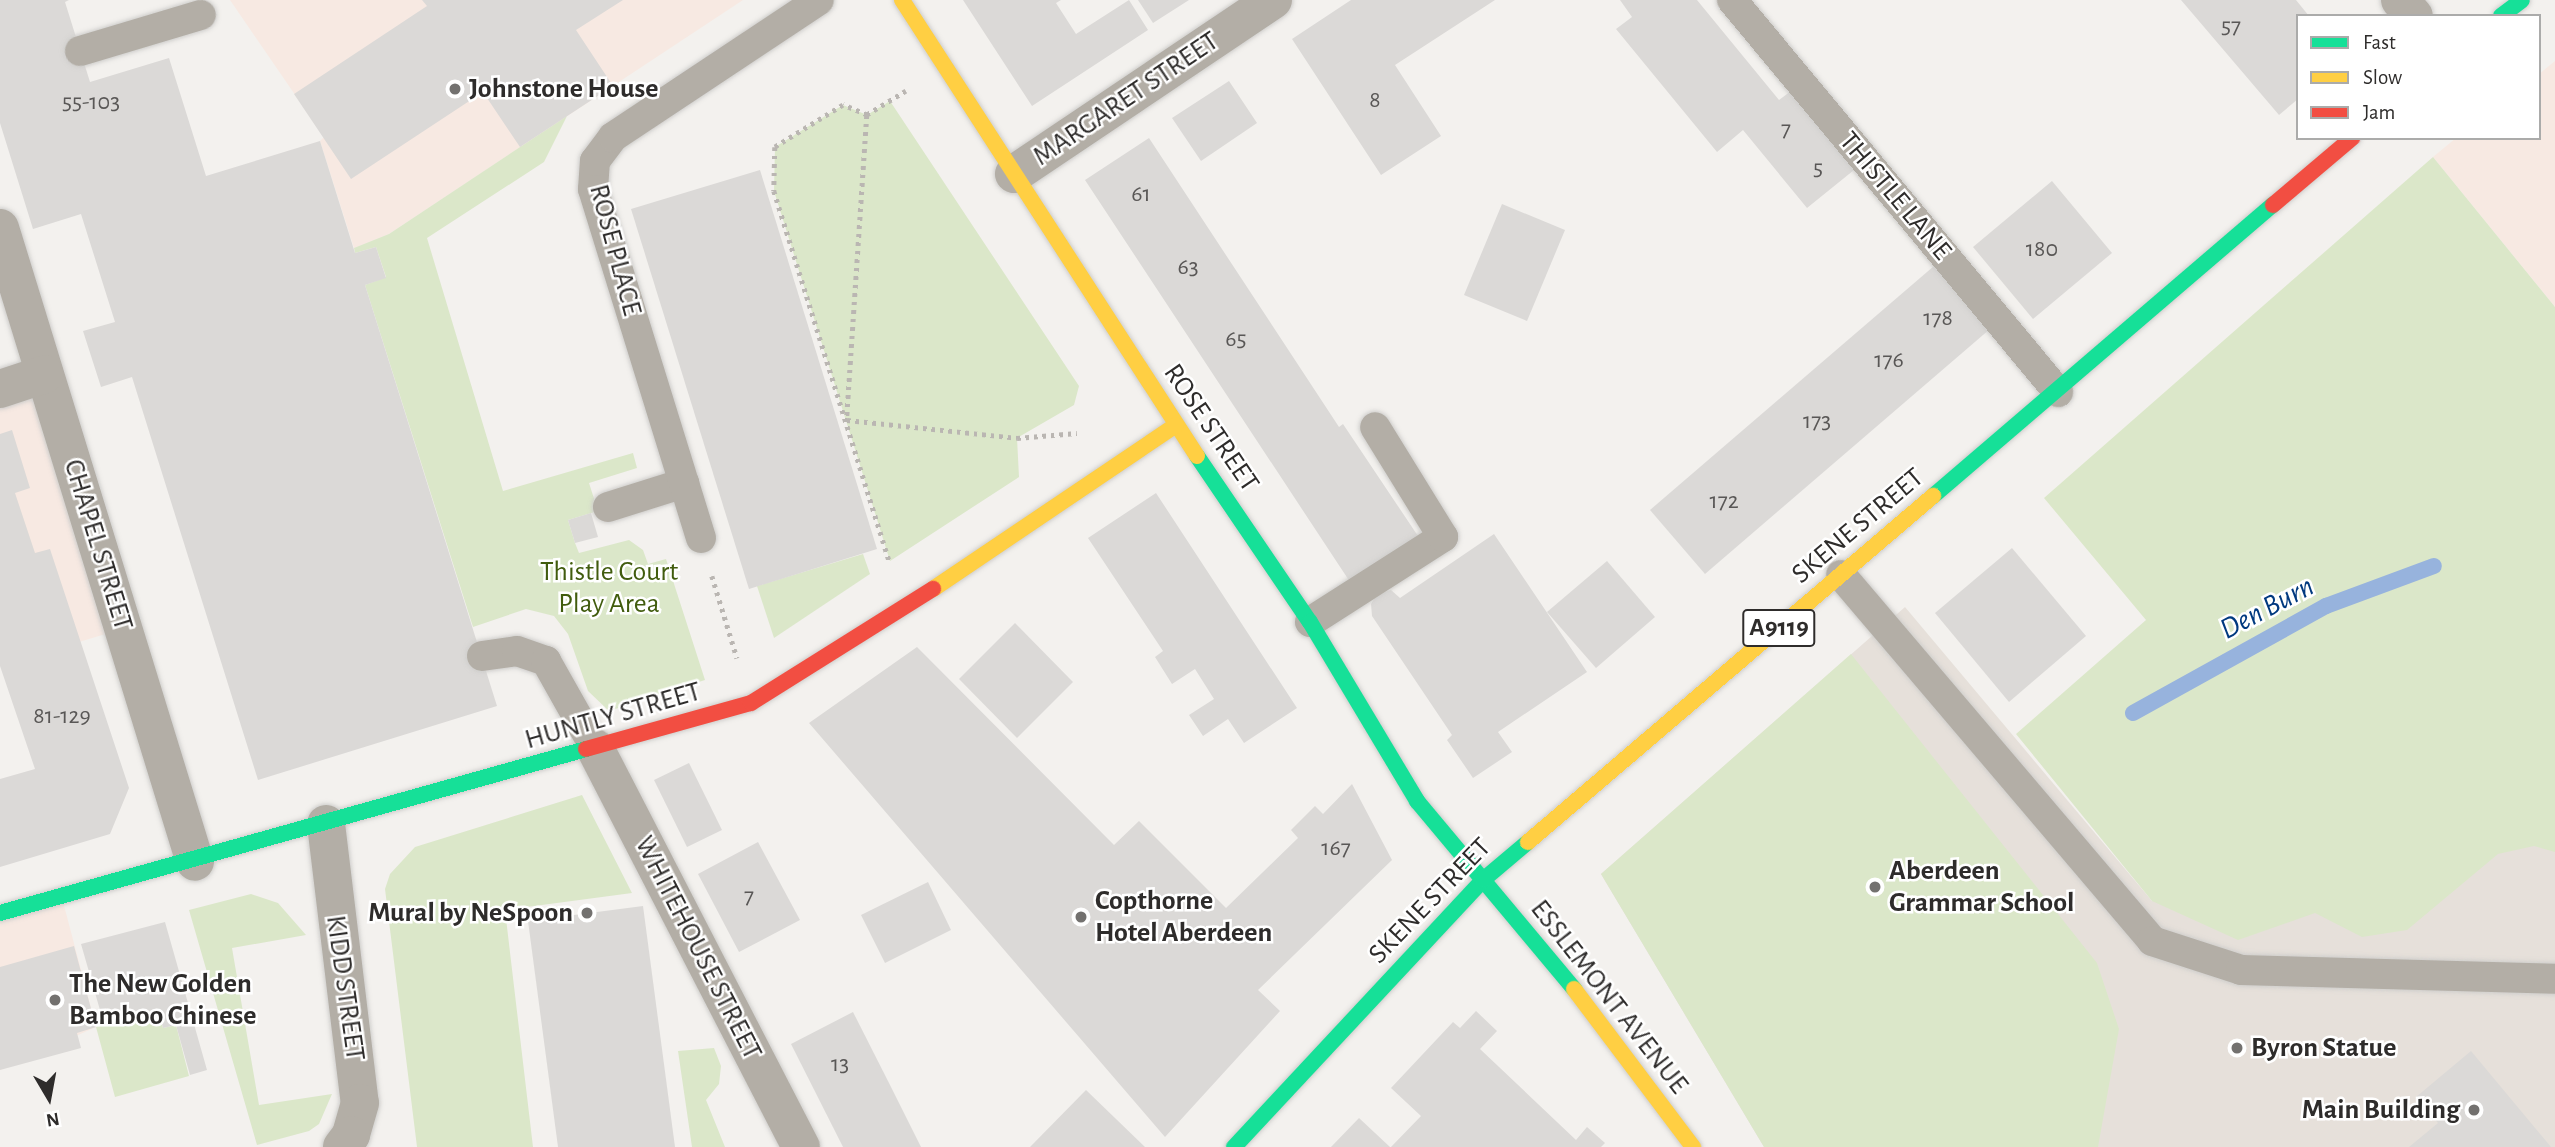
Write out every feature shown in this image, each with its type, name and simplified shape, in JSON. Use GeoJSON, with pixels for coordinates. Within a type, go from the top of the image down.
{"type":"FeatureCollection","features":[{"type":"Feature","properties":{"kind":"street","name":"ROSE STREET"},"geometry":{"type":"LineString","coordinates":[[902,0],[1176,425],[1310,622],[1417,801],[1483,880]]}},
{"type":"Feature","properties":{"kind":"street","name":"MARGARET STREET"},"geometry":{"type":"LineString","coordinates":[[1014,174],[1273,0]]}},
{"type":"Feature","properties":{"kind":"street"},"geometry":{"type":"LineString","coordinates":[[2400,0],[2412,14]]}},
{"type":"Feature","properties":{"kind":"street"},"geometry":{"type":"LineString","coordinates":[[2504,14],[2522,0]]}},
{"type":"Feature","properties":{"kind":"street","name":"SKENE STREET"},"geometry":{"type":"LineString","coordinates":[[1234,1147],[1483,880],[2350,140]]}},
{"type":"Feature","properties":{"kind":"street","name":"CHAPEL STREET"},"geometry":{"type":"LineString","coordinates":[[0,228],[195,862]]}},
{"type":"Feature","properties":{"kind":"street"},"geometry":{"type":"LineString","coordinates":[[0,388],[46,374]]}},
{"type":"Feature","properties":{"kind":"street","name":"HUNTLY STREET"},"geometry":{"type":"LineString","coordinates":[[0,913],[195,862],[751,703],[904,608],[1176,425]]}},
{"type":"Feature","properties":{"kind":"street","name":"WHITEHOUSE STREET"},"geometry":{"type":"LineString","coordinates":[[595,748],[801,1147]]}},
{"type":"Feature","properties":{"kind":"street","name":"KIDD STREET"},"geometry":{"type":"LineString","coordinates":[[326,824],[360,1103],[351,1135],[342,1147]]}},
{"type":"Feature","properties":{"kind":"street","name":"ESSLEMONT AVENUE"},"geometry":{"type":"LineString","coordinates":[[1483,880],[1566,979],[1693,1147]]}},
{"type":"Feature","properties":{"kind":"lane","name":"ROSE PLACE"},"geometry":{"type":"LineString","coordinates":[[701,538],[593,189],[595,161],[613,137],[819,0]]}},
{"type":"Feature","properties":{"kind":"lane","name":"THISTLE LANE"},"geometry":{"type":"LineString","coordinates":[[1732,0],[2058,391]]}},
{"type":"Feature","properties":{"kind":"lane"},"geometry":{"type":"LineString","coordinates":[[80,51],[201,15]]}},
{"type":"Feature","properties":{"kind":"lane"},"geometry":{"type":"LineString","coordinates":[[1310,622],[1443,537],[1376,427]]}},
{"type":"Feature","properties":{"kind":"lane"},"geometry":{"type":"LineString","coordinates":[[608,507],[684,483]]}},
{"type":"Feature","properties":{"kind":"lane"},"geometry":{"type":"LineString","coordinates":[[1841,575],[2152,941],[2241,970],[2555,979]]}},
{"type":"Feature","properties":{"kind":"lane"},"geometry":{"type":"LineString","coordinates":[[482,656],[517,651],[546,661],[595,748]]}},
{"type":"Feature","properties":{"kind":"path"},"geometry":{"type":"LineString","coordinates":[[867,115],[946,67]]}},
{"type":"Feature","properties":{"kind":"path"},"geometry":{"type":"LineString","coordinates":[[867,115],[843,105],[775,147],[774,191],[904,608]]}},
{"type":"Feature","properties":{"kind":"path"},"geometry":{"type":"LineString","coordinates":[[847,420],[867,115]]}},
{"type":"Feature","properties":{"kind":"path"},"geometry":{"type":"LineString","coordinates":[[847,420],[1017,438],[1083,433]]}},
{"type":"Feature","properties":{"kind":"path"},"geometry":{"type":"LineString","coordinates":[[701,538],[751,703]]}},
{"type":"Feature","properties":{"kind":"shaded area"},"geometry":{"type":"Polygon","coordinates":[[[230,0],[743,0],[389,234],[354,248],[320,141],[324,137],[230,0]]]}},
{"type":"Feature","properties":{"kind":"shaded area"},"geometry":{"type":"Polygon","coordinates":[[[2555,61],[2555,307],[2433,157],[2454,140],[2541,140],[2541,72],[2555,61]]]}},
{"type":"Feature","properties":{"kind":"shaded area"},"geometry":{"type":"Polygon","coordinates":[[[45,374],[122,629],[0,666],[0,389],[45,374]]]}},
{"type":"Feature","properties":{"kind":"shaded area","name":"Aberdeen Grammar School"},"geometry":{"type":"Polygon","coordinates":[[[1905,607],[2152,901],[2555,792],[2555,1147],[1764,1147],[1601,874],[1905,607]]]}},
{"type":"Feature","properties":{"kind":"shaded area"},"geometry":{"type":"Polygon","coordinates":[[[61,894],[96,1027],[0,1070],[0,910],[61,894]]]}},
{"type":"Feature","properties":{"kind":"green space"},"geometry":{"type":"Polygon","coordinates":[[[890,101],[1079,386],[1074,405],[1017,438],[1019,477],[890,561],[774,191],[775,147],[843,105],[867,115],[890,101]]]}},
{"type":"Feature","properties":{"kind":"green space","name":"Thistle Court Play Area"},"geometry":{"type":"Polygon","coordinates":[[[567,116],[544,162],[427,238],[503,491],[633,453],[637,468],[589,483],[598,511],[568,520],[575,543],[579,553],[629,540],[643,550],[648,564],[666,559],[705,680],[609,711],[588,691],[568,634],[554,616],[526,609],[473,627],[365,285],[386,277],[376,247],[355,253],[354,248],[389,234],[567,116]]]}},
{"type":"Feature","properties":{"kind":"green space"},"geometry":{"type":"Polygon","coordinates":[[[2433,157],[2555,307],[2555,852],[2534,846],[2498,854],[2407,930],[2362,937],[2315,913],[2238,940],[2152,901],[2016,734],[2146,620],[2044,498],[2433,157]]]}},
{"type":"Feature","properties":{"kind":"green space"},"geometry":{"type":"Polygon","coordinates":[[[863,554],[870,574],[774,638],[757,586],[863,554]]]}},
{"type":"Feature","properties":{"kind":"green space"},"geometry":{"type":"Polygon","coordinates":[[[1851,654],[2097,963],[2119,1029],[2098,1147],[1764,1147],[1601,874],[1851,654]]]}},
{"type":"Feature","properties":{"kind":"green space"},"geometry":{"type":"Polygon","coordinates":[[[582,795],[632,893],[505,910],[533,1147],[417,1147],[385,889],[390,874],[415,847],[582,795]]]}},
{"type":"Feature","properties":{"kind":"green space"},"geometry":{"type":"Polygon","coordinates":[[[251,894],[278,903],[306,935],[232,948],[259,1105],[332,1094],[319,1124],[309,1131],[257,1145],[189,910],[251,894]]]}},
{"type":"Feature","properties":{"kind":"green space"},"geometry":{"type":"Polygon","coordinates":[[[158,1009],[163,1028],[176,1025],[189,1076],[115,1097],[96,1027],[158,1009]]]}},
{"type":"Feature","properties":{"kind":"green space"},"geometry":{"type":"Polygon","coordinates":[[[714,1048],[721,1066],[719,1084],[706,1100],[725,1147],[692,1147],[678,1051],[714,1048]]]}},
{"type":"Feature","properties":{"kind":"building"},"geometry":{"type":"Polygon","coordinates":[[[0,0],[69,0],[65,2],[90,82],[169,58],[206,176],[320,141],[355,253],[376,247],[386,278],[365,285],[497,706],[258,780],[132,377],[101,387],[83,331],[115,322],[81,214],[33,229],[0,123],[0,0]]]}},
{"type":"Feature","properties":{"kind":"building","name":"Johnstone House"},"geometry":{"type":"Polygon","coordinates":[[[422,0],[623,0],[576,30],[613,86],[520,147],[483,92],[351,179],[294,94],[427,6],[422,0]]]}},
{"type":"Feature","properties":{"kind":"building"},"geometry":{"type":"Polygon","coordinates":[[[963,0],[1061,0],[1056,3],[1076,34],[1129,0],[1148,30],[1032,106],[963,0]]]}},
{"type":"Feature","properties":{"kind":"building"},"geometry":{"type":"Polygon","coordinates":[[[1138,0],[1189,0],[1153,23],[1138,0]]]}},
{"type":"Feature","properties":{"kind":"building"},"geometry":{"type":"Polygon","coordinates":[[[1351,0],[1495,0],[1395,65],[1441,136],[1381,175],[1292,39],[1351,0]]]}},
{"type":"Feature","properties":{"kind":"building"},"geometry":{"type":"Polygon","coordinates":[[[1620,0],[1697,0],[1779,100],[1795,88],[1859,166],[1807,208],[1743,130],[1717,152],[1616,29],[1632,17],[1620,0]]]}},
{"type":"Feature","properties":{"kind":"building"},"geometry":{"type":"Polygon","coordinates":[[[2181,0],[2296,0],[2307,14],[2296,14],[2296,101],[2279,115],[2181,0]]]}},
{"type":"Feature","properties":{"kind":"building"},"geometry":{"type":"Polygon","coordinates":[[[1229,81],[1257,123],[1201,161],[1172,118],[1229,81]]]}},
{"type":"Feature","properties":{"kind":"building"},"geometry":{"type":"Polygon","coordinates":[[[1149,138],[1339,427],[1343,424],[1420,539],[1352,585],[1085,180],[1149,138]]]}},
{"type":"Feature","properties":{"kind":"building"},"geometry":{"type":"Polygon","coordinates":[[[760,170],[877,549],[749,589],[631,209],[760,170]]]}},
{"type":"Feature","properties":{"kind":"building"},"geometry":{"type":"Polygon","coordinates":[[[2052,181],[2112,253],[2033,319],[1973,247],[2052,181]]]}},
{"type":"Feature","properties":{"kind":"building"},"geometry":{"type":"Polygon","coordinates":[[[1502,204],[1565,230],[1527,321],[1464,295],[1502,204]]]}},
{"type":"Feature","properties":{"kind":"building"},"geometry":{"type":"Polygon","coordinates":[[[1934,266],[1990,329],[1705,574],[1650,510],[1934,266]]]}},
{"type":"Feature","properties":{"kind":"building"},"geometry":{"type":"Polygon","coordinates":[[[12,430],[30,488],[15,493],[35,553],[50,549],[129,788],[110,834],[0,867],[0,779],[35,769],[0,666],[0,434],[12,430]]]}},
{"type":"Feature","properties":{"kind":"building"},"geometry":{"type":"Polygon","coordinates":[[[1156,493],[1297,708],[1244,743],[1228,719],[1203,736],[1189,715],[1214,699],[1195,669],[1172,684],[1155,657],[1163,651],[1088,538],[1156,493]]]}},
{"type":"Feature","properties":{"kind":"building"},"geometry":{"type":"Polygon","coordinates":[[[591,513],[598,537],[575,543],[568,520],[591,513]]]}},
{"type":"Feature","properties":{"kind":"building"},"geometry":{"type":"Polygon","coordinates":[[[1494,534],[1587,672],[1498,732],[1512,752],[1473,778],[1447,740],[1452,735],[1372,616],[1371,604],[1377,594],[1391,590],[1400,598],[1494,534]]]}},
{"type":"Feature","properties":{"kind":"building"},"geometry":{"type":"Polygon","coordinates":[[[2012,548],[2086,636],[2009,702],[1935,613],[2012,548]]]}},
{"type":"Feature","properties":{"kind":"building"},"geometry":{"type":"Polygon","coordinates":[[[1607,561],[1655,617],[1596,668],[1547,612],[1607,561]]]}},
{"type":"Feature","properties":{"kind":"building"},"geometry":{"type":"Polygon","coordinates":[[[1015,623],[1073,682],[1017,738],[959,679],[1015,623]]]}},
{"type":"Feature","properties":{"kind":"building","name":"Copthorne Hotel Aberdeen"},"geometry":{"type":"Polygon","coordinates":[[[917,647],[1114,845],[1139,821],[1226,908],[1298,838],[1291,830],[1315,806],[1323,814],[1352,784],[1392,860],[1258,990],[1280,1011],[1165,1137],[809,723],[917,647]]]}},
{"type":"Feature","properties":{"kind":"building"},"geometry":{"type":"Polygon","coordinates":[[[689,763],[722,830],[687,847],[654,780],[689,763]]]}},
{"type":"Feature","properties":{"kind":"building"},"geometry":{"type":"Polygon","coordinates":[[[758,842],[800,920],[739,952],[698,874],[758,842]]]}},
{"type":"Feature","properties":{"kind":"building"},"geometry":{"type":"Polygon","coordinates":[[[928,882],[951,930],[885,963],[861,915],[928,882]]]}},
{"type":"Feature","properties":{"kind":"building"},"geometry":{"type":"Polygon","coordinates":[[[643,906],[675,1147],[558,1147],[528,921],[643,906]]]}},
{"type":"Feature","properties":{"kind":"building"},"geometry":{"type":"Polygon","coordinates":[[[165,922],[207,1070],[190,1075],[176,1025],[163,1028],[158,1009],[104,1024],[81,944],[165,922]]]}},
{"type":"Feature","properties":{"kind":"building"},"geometry":{"type":"Polygon","coordinates":[[[74,946],[96,1027],[77,1033],[81,1048],[0,1070],[0,967],[74,946]]]}},
{"type":"Feature","properties":{"kind":"building"},"geometry":{"type":"Polygon","coordinates":[[[1476,1011],[1497,1031],[1480,1049],[1576,1140],[1587,1127],[1605,1143],[1601,1147],[1391,1147],[1421,1116],[1391,1088],[1453,1022],[1460,1028],[1476,1011]]]}},
{"type":"Feature","properties":{"kind":"building"},"geometry":{"type":"Polygon","coordinates":[[[853,1012],[921,1147],[843,1147],[791,1044],[853,1012]]]}},
{"type":"Feature","properties":{"kind":"building","name":"Main Building"},"geometry":{"type":"Polygon","coordinates":[[[2471,1051],[2551,1147],[2409,1147],[2438,1123],[2416,1097],[2471,1051]]]}},
{"type":"Feature","properties":{"kind":"building"},"geometry":{"type":"Polygon","coordinates":[[[1086,1090],[1145,1147],[1030,1147],[1086,1090]]]}},
{"type":"Feature","properties":{"kind":"building"},"geometry":{"type":"Polygon","coordinates":[[[1359,1118],[1390,1147],[1331,1147],[1359,1118]]]}},
{"type":"Feature","properties":{"kind":"waterway","name":"Den Burn"},"geometry":{"type":"LineString","coordinates":[[2133,713],[2326,606],[2434,566]]}},
{"type":"Feature","properties":{"kind":"traffic: fast"},"geometry":{"type":"LineString","coordinates":[[2504,14],[2522,0]]}},
{"type":"Feature","properties":{"kind":"traffic: fast"},"geometry":{"type":"LineString","coordinates":[[1933,496],[2273,205]]}},
{"type":"Feature","properties":{"kind":"traffic: fast"},"geometry":{"type":"LineString","coordinates":[[1197,456],[1310,622],[1417,801],[1574,989]]}},
{"type":"Feature","properties":{"kind":"traffic: fast"},"geometry":{"type":"LineString","coordinates":[[0,913],[586,749]]}},
{"type":"Feature","properties":{"kind":"traffic: fast"},"geometry":{"type":"LineString","coordinates":[[1234,1147],[1483,880],[1528,842]]}},
{"type":"Feature","properties":{"kind":"traffic: slow"},"geometry":{"type":"LineString","coordinates":[[902,0],[1197,456]]}},
{"type":"Feature","properties":{"kind":"traffic: slow"},"geometry":{"type":"LineString","coordinates":[[933,589],[1176,425]]}},
{"type":"Feature","properties":{"kind":"traffic: slow"},"geometry":{"type":"LineString","coordinates":[[1528,842],[1933,496]]}},
{"type":"Feature","properties":{"kind":"traffic: slow"},"geometry":{"type":"LineString","coordinates":[[1574,989],[1693,1147]]}},
{"type":"Feature","properties":{"kind":"traffic: jam"},"geometry":{"type":"LineString","coordinates":[[2273,205],[2350,140]]}},
{"type":"Feature","properties":{"kind":"traffic: jam"},"geometry":{"type":"LineString","coordinates":[[586,749],[751,703],[933,589]]}},
{"type":"Feature","properties":{"kind":"place","name":"Johnstone House"},"geometry":{"type":"Point","coordinates":[455,89]}},
{"type":"Feature","properties":{"kind":"place","name":"Aberdeen Grammar School"},"geometry":{"type":"Point","coordinates":[1875,887]}},
{"type":"Feature","properties":{"kind":"place","name":"Mural by NeSpoon"},"geometry":{"type":"Point","coordinates":[587,913]}},
{"type":"Feature","properties":{"kind":"place","name":"Copthorne Hotel Aberdeen"},"geometry":{"type":"Point","coordinates":[1081,917]}},
{"type":"Feature","properties":{"kind":"place","name":"The New Golden Bamboo Chinese"},"geometry":{"type":"Point","coordinates":[55,1000]}},
{"type":"Feature","properties":{"kind":"place","name":"Byron Statue"},"geometry":{"type":"Point","coordinates":[2237,1048]}},
{"type":"Feature","properties":{"kind":"place","name":"Main Building"},"geometry":{"type":"Point","coordinates":[2474,1110]}}]}
